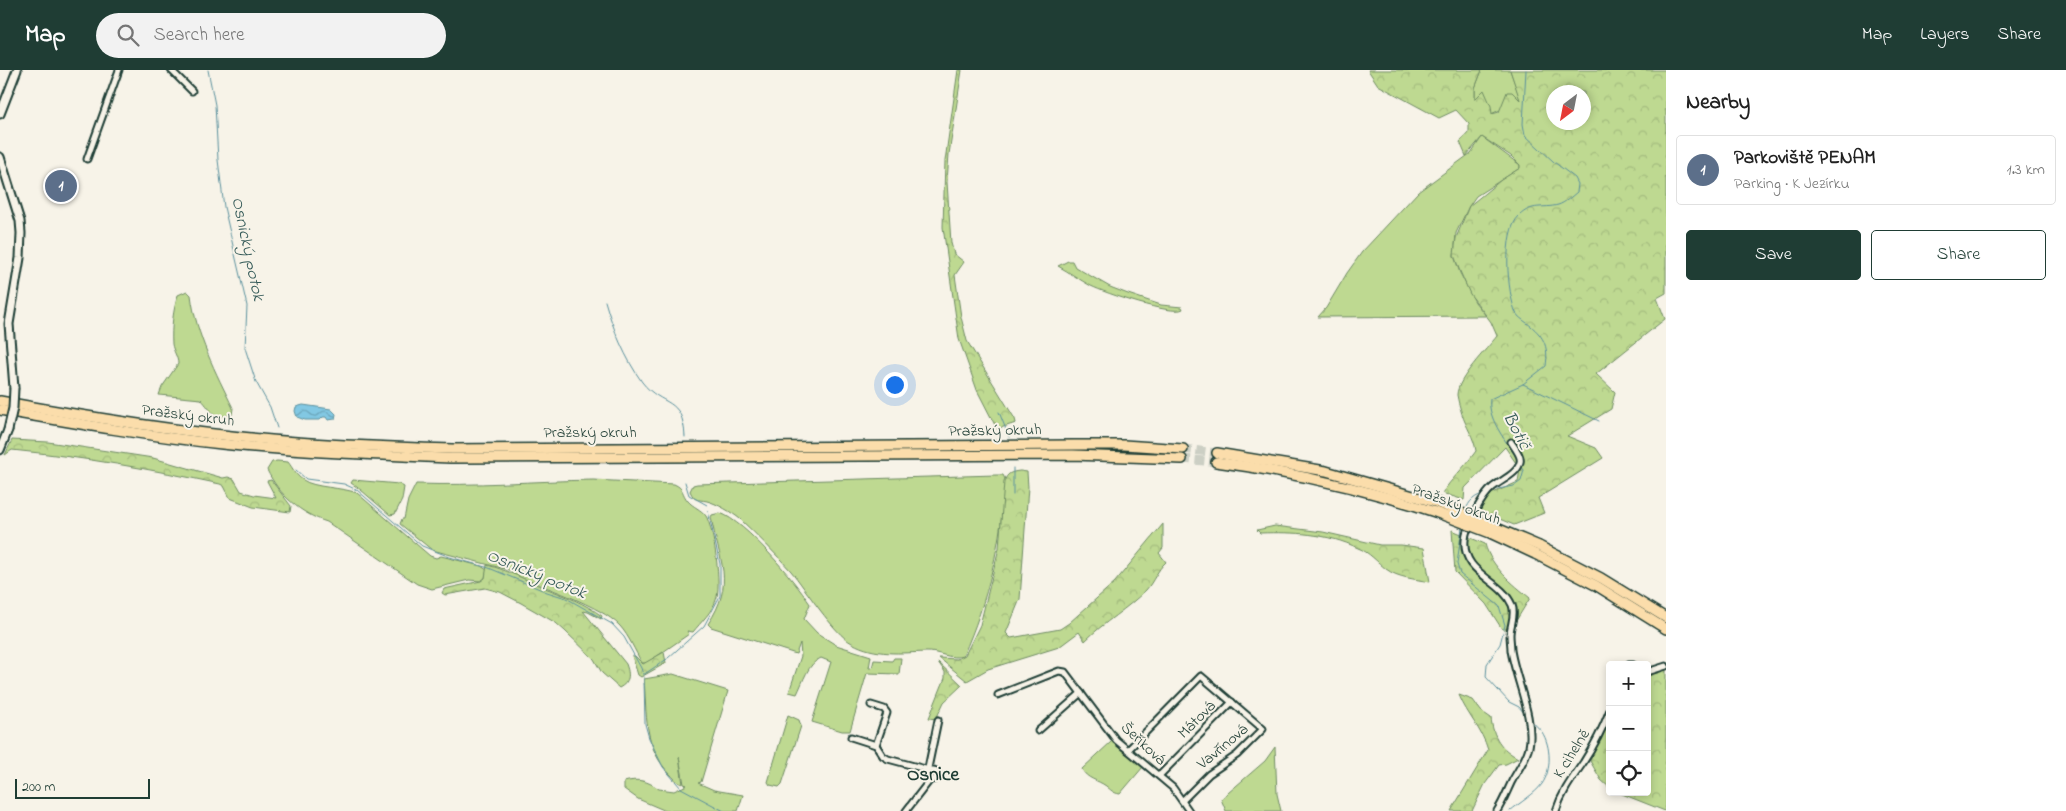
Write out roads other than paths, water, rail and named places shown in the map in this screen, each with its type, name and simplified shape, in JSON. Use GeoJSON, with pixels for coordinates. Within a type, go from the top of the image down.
{"type":"FeatureCollection","features":[{"type":"Feature","properties":{"kind":"highway","name":"Pražský okruh"},"geometry":{"type":"LineString","coordinates":[[0,401],[125,423],[239,437],[296,442],[452,449],[1124,445],[1183,454],[450,458],[300,451],[243,446],[125,432],[0,410]]}},
{"type":"Feature","properties":{"kind":"highway","name":"Pražský okruh"},"geometry":{"type":"LineString","coordinates":[[1216,457],[1326,471],[1437,508],[1601,578],[1666,618]]}},
{"type":"Feature","properties":{"kind":"highway","name":"Pražský okruh"},"geometry":{"type":"LineString","coordinates":[[1537,550],[1666,628]]}},
{"type":"Feature","properties":{"kind":"street"},"geometry":{"type":"LineString","coordinates":[[0,114],[17,70]]}},
{"type":"Feature","properties":{"kind":"street"},"geometry":{"type":"LineString","coordinates":[[87,159],[119,70]]}},
{"type":"Feature","properties":{"kind":"street"},"geometry":{"type":"LineString","coordinates":[[171,70],[192,91]]}},
{"type":"Feature","properties":{"kind":"street"},"geometry":{"type":"LineString","coordinates":[[0,157],[20,221],[21,233],[20,258],[9,324],[14,388],[13,408],[8,430],[0,450]]}},
{"type":"Feature","properties":{"kind":"street"},"geometry":{"type":"LineString","coordinates":[[1496,811],[1530,746],[1528,721],[1512,652],[1510,635],[1514,619],[1512,606],[1505,596],[1470,564],[1465,550],[1467,528],[1477,509],[1491,488],[1512,474],[1520,462],[1520,457],[1511,442]]}},
{"type":"Feature","properties":{"kind":"street"},"geometry":{"type":"LineString","coordinates":[[1651,670],[1666,666]]}},
{"type":"Feature","properties":{"kind":"street","name":"Šeříková"},"geometry":{"type":"LineString","coordinates":[[998,695],[1059,671],[1066,672],[1116,740],[1173,788],[1189,811]]}},
{"type":"Feature","properties":{"kind":"street","name":"Vavřínová"},"geometry":{"type":"LineString","coordinates":[[1128,750],[1201,676],[1263,729],[1237,755],[1209,774],[1182,800]]}},
{"type":"Feature","properties":{"kind":"street"},"geometry":{"type":"LineString","coordinates":[[1038,731],[1081,693]]}},
{"type":"Feature","properties":{"kind":"street","name":"Mátová"},"geometry":{"type":"LineString","coordinates":[[1159,776],[1232,702]]}},
{"type":"Feature","properties":{"kind":"street"},"geometry":{"type":"LineString","coordinates":[[871,705],[884,709],[887,713],[876,745]]}},
{"type":"Feature","properties":{"kind":"street"},"geometry":{"type":"LineString","coordinates":[[930,780],[927,775],[934,729],[938,720]]}},
{"type":"Feature","properties":{"kind":"street","name":"K cihelně"},"geometry":{"type":"LineString","coordinates":[[1556,811],[1569,782],[1582,764],[1606,720]]}},
{"type":"Feature","properties":{"kind":"street"},"geometry":{"type":"LineString","coordinates":[[851,737],[876,745],[883,756],[888,759],[934,770],[938,774],[936,779],[930,780],[906,811]]}},
{"type":"Feature","properties":{"kind":"water"},"geometry":{"type":"Polygon","coordinates":[[[303,405],[331,409],[336,414],[335,419],[328,420],[326,417],[323,417],[320,420],[305,420],[297,417],[296,407],[303,405]]]}},
{"type":"Feature","properties":{"kind":"waterway","name":"Osnický potok"},"geometry":{"type":"LineString","coordinates":[[208,70],[215,105],[218,160],[224,207],[247,306],[245,348],[256,382],[270,407],[277,428]]}},
{"type":"Feature","properties":{"kind":"waterway","name":"Botič"},"geometry":{"type":"LineString","coordinates":[[1518,460],[1495,423],[1490,407],[1490,399],[1523,384],[1546,366],[1547,352],[1541,336],[1533,327],[1518,316],[1513,304],[1510,292],[1508,263],[1510,235],[1514,224],[1524,212],[1528,209],[1561,204],[1577,192],[1578,184],[1575,178],[1554,162],[1525,135],[1523,124],[1526,70]]}},
{"type":"Feature","properties":{"kind":"waterway"},"geometry":{"type":"LineString","coordinates":[[605,301],[616,333],[630,363],[642,382],[650,390],[676,408],[680,414],[685,437]]}},
{"type":"Feature","properties":{"kind":"waterway"},"geometry":{"type":"LineString","coordinates":[[1523,384],[1599,421]]}},
{"type":"Feature","properties":{"kind":"waterway"},"geometry":{"type":"LineString","coordinates":[[999,412],[1009,437]]}},
{"type":"Feature","properties":{"kind":"waterway","name":"Botič"},"geometry":{"type":"LineString","coordinates":[[1493,490],[1514,486],[1521,481],[1524,470],[1521,466]]}},
{"type":"Feature","properties":{"kind":"waterway"},"geometry":{"type":"LineString","coordinates":[[1013,468],[1013,495]]}},
{"type":"Feature","properties":{"kind":"waterway","name":"Osnický potok"},"geometry":{"type":"LineString","coordinates":[[296,470],[306,479],[344,484],[357,490],[422,546],[445,555]]}},
{"type":"Feature","properties":{"kind":"waterway"},"geometry":{"type":"LineString","coordinates":[[685,482],[689,495],[707,505]]}},
{"type":"Feature","properties":{"kind":"waterway","name":"Botič"},"geometry":{"type":"LineString","coordinates":[[1466,511],[1472,499],[1485,493]]}},
{"type":"Feature","properties":{"kind":"waterway"},"geometry":{"type":"LineString","coordinates":[[668,658],[704,626],[720,596],[720,564],[708,511]]}},
{"type":"Feature","properties":{"kind":"waterway","name":"Botič"},"geometry":{"type":"LineString","coordinates":[[1462,527],[1457,564],[1460,574],[1499,606],[1505,625],[1500,644],[1487,664],[1486,677],[1509,702],[1519,707],[1525,714]]}},
{"type":"Feature","properties":{"kind":"waterway","name":"Osnický potok"},"geometry":{"type":"LineString","coordinates":[[446,556],[489,568],[566,598],[612,624],[624,637],[644,677]]}},
{"type":"Feature","properties":{"kind":"waterway"},"geometry":{"type":"LineString","coordinates":[[643,675],[667,659]]}},
{"type":"Feature","properties":{"kind":"waterway","name":"Osnický potok"},"geometry":{"type":"LineString","coordinates":[[644,678],[645,724],[649,738],[663,767],[681,788],[724,811]]}},
{"type":"Feature","properties":{"kind":"waterway","name":"Botič"},"geometry":{"type":"LineString","coordinates":[[1510,811],[1539,788],[1545,778],[1549,765],[1549,751],[1545,738],[1531,720]]}},
{"type":"Feature","properties":{"kind":"tunnel"},"geometry":{"type":"LineString","coordinates":[[1183,449],[1217,453]]}},
{"type":"Feature","properties":{"kind":"tunnel"},"geometry":{"type":"LineString","coordinates":[[1182,459],[1216,462]]}},
{"type":"Feature","properties":{"kind":"place","name":"Parkoviště PENAM"},"geometry":{"type":"Point","coordinates":[61,186]}},
{"type":"Feature","properties":{"kind":"district","name":"Osnice"},"geometry":{"type":"Point","coordinates":[933,775]}}]}
